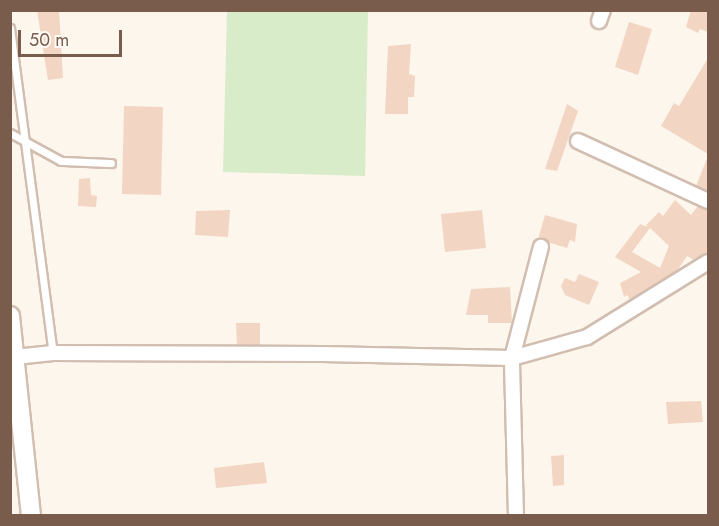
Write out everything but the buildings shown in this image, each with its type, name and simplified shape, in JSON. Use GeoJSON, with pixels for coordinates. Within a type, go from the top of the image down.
{"type":"FeatureCollection","features":[{"type":"Feature","properties":{"kind":"main road"},"geometry":{"type":"LineString","coordinates":[[10,316],[31,516]]}},
{"type":"Feature","properties":{"kind":"street"},"geometry":{"type":"LineString","coordinates":[[578,141],[708,201]]}},
{"type":"Feature","properties":{"kind":"street"},"geometry":{"type":"LineString","coordinates":[[516,516],[512,358],[541,248]]}},
{"type":"Feature","properties":{"kind":"street"},"geometry":{"type":"LineString","coordinates":[[15,357],[53,353],[323,354],[512,358],[587,338],[708,262]]}},
{"type":"Feature","properties":{"kind":"lane"},"geometry":{"type":"LineString","coordinates":[[10,28],[53,353]]}},
{"type":"Feature","properties":{"kind":"lane"},"geometry":{"type":"LineString","coordinates":[[10,133],[61,161],[111,163]]}},
{"type":"Feature","properties":{"kind":"green space"},"geometry":{"type":"Polygon","coordinates":[[[227,11],[368,11],[365,176],[223,172],[227,11]]]}}]}
